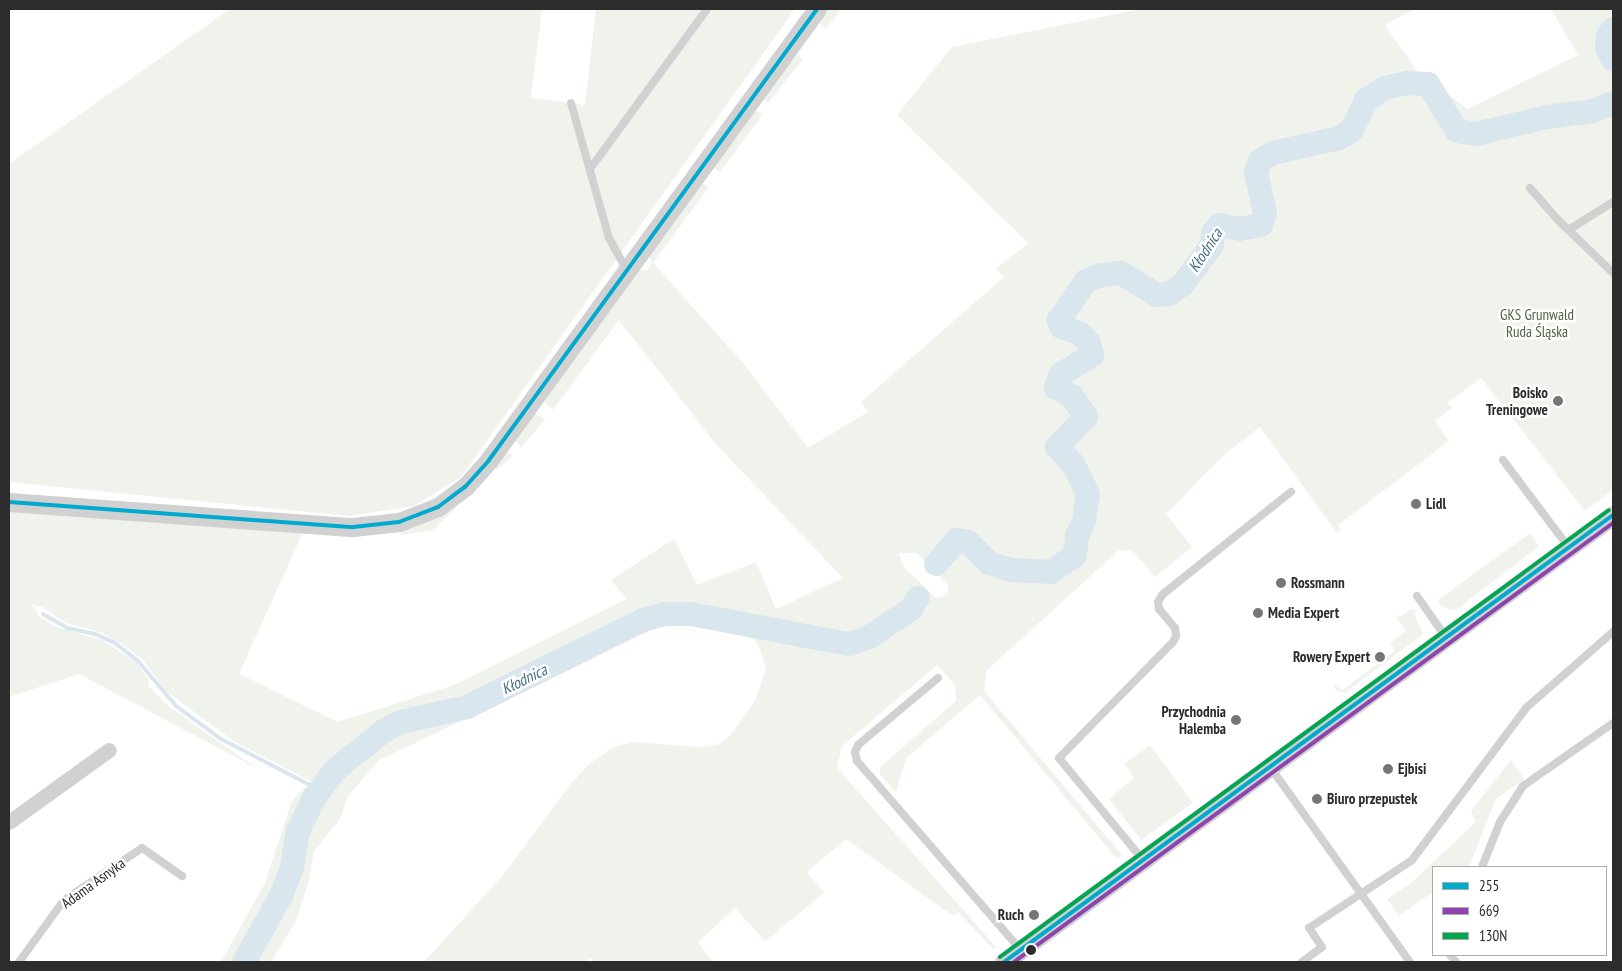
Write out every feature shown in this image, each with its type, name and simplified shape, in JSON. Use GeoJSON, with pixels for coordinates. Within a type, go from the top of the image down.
{"type":"FeatureCollection","features":[{"type":"Feature","properties":{"kind":"street"},"geometry":{"type":"LineString","coordinates":[[9,502],[352,527],[389,524],[415,518],[443,504],[474,478],[627,272],[817,9]]}},
{"type":"Feature","properties":{"kind":"street"},"geometry":{"type":"LineString","coordinates":[[1004,962],[1445,636],[1613,515]]}},
{"type":"Feature","properties":{"kind":"street"},"geometry":{"type":"LineString","coordinates":[[9,822],[109,750]]}},
{"type":"Feature","properties":{"kind":"lane"},"geometry":{"type":"LineString","coordinates":[[590,169],[707,9]]}},
{"type":"Feature","properties":{"kind":"lane"},"geometry":{"type":"LineString","coordinates":[[571,103],[609,238],[627,272]]}},
{"type":"Feature","properties":{"kind":"lane"},"geometry":{"type":"LineString","coordinates":[[1530,188],[1558,220],[1570,229],[1613,273]]}},
{"type":"Feature","properties":{"kind":"lane"},"geometry":{"type":"LineString","coordinates":[[1570,229],[1613,202]]}},
{"type":"Feature","properties":{"kind":"lane"},"geometry":{"type":"LineString","coordinates":[[1503,460],[1569,548]]}},
{"type":"Feature","properties":{"kind":"lane"},"geometry":{"type":"LineString","coordinates":[[1142,860],[1059,758],[1173,642],[1176,636],[1174,628],[1159,609],[1158,602],[1163,594],[1291,492]]}},
{"type":"Feature","properties":{"kind":"lane"},"geometry":{"type":"LineString","coordinates":[[1417,596],[1445,636]]}},
{"type":"Feature","properties":{"kind":"lane"},"geometry":{"type":"LineString","coordinates":[[1302,962],[1322,947],[1309,928],[1412,860],[1526,707],[1613,632]]}},
{"type":"Feature","properties":{"kind":"lane"},"geometry":{"type":"LineString","coordinates":[[938,678],[858,745],[855,752],[857,761],[1021,950]]}},
{"type":"Feature","properties":{"kind":"lane"},"geometry":{"type":"LineString","coordinates":[[1482,866],[1500,822],[1523,786],[1613,723]]}},
{"type":"Feature","properties":{"kind":"lane"},"geometry":{"type":"LineString","coordinates":[[1270,766],[1410,962]]}},
{"type":"Feature","properties":{"kind":"lane","name":"Adama Asnyka"},"geometry":{"type":"LineString","coordinates":[[19,962],[64,900],[142,848],[182,876]]}},
{"type":"Feature","properties":{"kind":"green space"},"geometry":{"type":"Polygon","coordinates":[[[230,9],[542,9],[531,98],[585,105],[596,9],[795,9],[461,477],[414,506],[349,516],[9,482],[9,164],[230,9]]]}},
{"type":"Feature","properties":{"kind":"green space"},"geometry":{"type":"Polygon","coordinates":[[[825,9],[841,9],[826,29],[817,20],[825,9]]]}},
{"type":"Feature","properties":{"kind":"green space","name":"GKS Grunwald Ruda Śląska"},"geometry":{"type":"Polygon","coordinates":[[[1141,9],[1414,9],[1385,25],[1419,74],[1468,109],[1578,55],[1551,9],[1613,9],[1613,490],[1585,511],[1481,378],[1448,402],[1452,408],[1435,421],[1449,441],[1338,525],[1341,530],[1337,533],[1260,427],[1226,453],[1166,514],[1192,547],[1155,577],[1132,550],[1118,551],[987,670],[984,691],[1122,855],[1117,859],[980,695],[906,758],[896,792],[880,774],[880,767],[956,701],[955,685],[937,665],[842,746],[837,768],[997,948],[993,949],[958,912],[953,916],[846,839],[807,872],[824,893],[765,941],[735,908],[698,942],[713,962],[593,962],[590,958],[584,962],[424,962],[504,874],[570,785],[588,765],[612,748],[632,742],[701,747],[717,745],[729,737],[755,701],[766,669],[758,644],[753,638],[738,632],[701,623],[677,624],[649,630],[378,761],[348,796],[340,819],[314,851],[309,880],[296,921],[271,962],[221,962],[264,885],[292,801],[305,787],[322,793],[327,785],[312,782],[235,742],[166,691],[143,660],[128,648],[103,633],[66,623],[42,607],[32,605],[41,618],[54,626],[104,641],[136,662],[149,680],[148,685],[168,706],[258,769],[79,674],[9,697],[9,508],[303,532],[239,674],[338,722],[454,685],[626,599],[611,580],[674,539],[697,585],[756,562],[776,609],[843,578],[715,443],[619,320],[553,410],[543,400],[637,269],[647,271],[652,263],[649,253],[700,183],[709,187],[653,263],[743,363],[808,448],[868,412],[861,402],[1004,277],[996,269],[1028,243],[897,115],[952,47],[1141,9]],[[899,553],[903,566],[936,598],[942,597],[948,591],[948,585],[917,553],[899,553]]]}},
{"type":"Feature","properties":{"kind":"green space"},"geometry":{"type":"Polygon","coordinates":[[[797,55],[803,59],[768,103],[763,99],[764,94],[797,55]]]}},
{"type":"Feature","properties":{"kind":"green space"},"geometry":{"type":"Polygon","coordinates":[[[755,110],[763,114],[720,172],[713,167],[755,110]]]}},
{"type":"Feature","properties":{"kind":"green space"},"geometry":{"type":"Polygon","coordinates":[[[535,413],[545,419],[521,448],[515,439],[535,413]]]}},
{"type":"Feature","properties":{"kind":"green space"},"geometry":{"type":"Polygon","coordinates":[[[505,451],[513,456],[497,470],[495,467],[505,451]]]}},
{"type":"Feature","properties":{"kind":"green space"},"geometry":{"type":"Polygon","coordinates":[[[453,506],[456,508],[433,530],[400,535],[401,531],[453,506]]]}},
{"type":"Feature","properties":{"kind":"green space"},"geometry":{"type":"Polygon","coordinates":[[[1530,533],[1539,546],[1456,610],[1449,610],[1440,605],[1438,600],[1530,533]]]}},
{"type":"Feature","properties":{"kind":"green space"},"geometry":{"type":"Polygon","coordinates":[[[1410,610],[1417,610],[1414,613],[1423,634],[1345,693],[1337,691],[1333,685],[1335,684],[1341,691],[1395,651],[1390,643],[1406,631],[1397,618],[1410,610]]]}},
{"type":"Feature","properties":{"kind":"green space"},"geometry":{"type":"Polygon","coordinates":[[[1150,745],[1193,803],[1141,840],[1109,799],[1134,778],[1125,764],[1150,745]]]}},
{"type":"Feature","properties":{"kind":"green space"},"geometry":{"type":"Polygon","coordinates":[[[1511,760],[1524,779],[1496,799],[1469,866],[1432,866],[1432,893],[1399,916],[1387,899],[1412,882],[1476,822],[1471,811],[1511,760]]]}},
{"type":"Feature","properties":{"kind":"waterway","name":"Kłodnica"},"geometry":{"type":"LineString","coordinates":[[1613,29],[1608,36],[1607,47],[1613,60]]}},
{"type":"Feature","properties":{"kind":"waterway","name":"Kłodnica"},"geometry":{"type":"LineString","coordinates":[[936,564],[957,540],[968,542],[989,563],[1010,570],[1051,572],[1075,555],[1077,536],[1084,521],[1088,494],[1074,465],[1057,447],[1086,417],[1072,396],[1056,388],[1060,375],[1092,355],[1089,343],[1079,333],[1062,327],[1059,320],[1086,281],[1101,275],[1121,273],[1157,295],[1169,294],[1183,284],[1212,245],[1213,233],[1219,225],[1239,229],[1261,225],[1265,213],[1256,172],[1260,161],[1273,153],[1339,138],[1351,131],[1366,100],[1385,88],[1407,83],[1428,84],[1457,131],[1476,134],[1547,117],[1592,111],[1613,103]]}},
{"type":"Feature","properties":{"kind":"waterway","name":"Kłodnica"},"geometry":{"type":"LineString","coordinates":[[244,962],[281,896],[292,867],[298,831],[314,798],[335,770],[385,730],[401,722],[467,707],[643,620],[664,614],[691,614],[849,644],[869,637],[911,609],[918,598]]}},
{"type":"Feature","properties":{"kind":"waterway"},"geometry":{"type":"LineString","coordinates":[[43,614],[67,628],[95,634],[115,643],[138,661],[176,706],[221,739],[320,790]]}},
{"type":"Feature","properties":{"kind":"transit line","name":"255"},"geometry":{"type":"LineString","coordinates":[[9,502],[353,527],[399,522],[438,507],[465,487],[489,460],[817,9]]}},
{"type":"Feature","properties":{"kind":"transit line","name":"130N"},"geometry":{"type":"LineString","coordinates":[[1000,957],[1609,510]]}},
{"type":"Feature","properties":{"kind":"transit line","name":"255"},"geometry":{"type":"LineString","coordinates":[[1004,962],[1613,515]]}},
{"type":"Feature","properties":{"kind":"transit line","name":"669"},"geometry":{"type":"LineString","coordinates":[[1014,962],[1613,523]]}},
{"type":"Feature","properties":{"kind":"place","name":"Boisko Treningowe"},"geometry":{"type":"Point","coordinates":[1558,401]}},
{"type":"Feature","properties":{"kind":"place","name":"Lidl"},"geometry":{"type":"Point","coordinates":[1416,504]}},
{"type":"Feature","properties":{"kind":"place","name":"Rossmann"},"geometry":{"type":"Point","coordinates":[1281,583]}},
{"type":"Feature","properties":{"kind":"place","name":"Media Expert"},"geometry":{"type":"Point","coordinates":[1258,613]}},
{"type":"Feature","properties":{"kind":"place","name":"Rowery Expert"},"geometry":{"type":"Point","coordinates":[1380,657]}},
{"type":"Feature","properties":{"kind":"place","name":"Przychodnia Halemba"},"geometry":{"type":"Point","coordinates":[1236,720]}},
{"type":"Feature","properties":{"kind":"place","name":"Ejbisi"},"geometry":{"type":"Point","coordinates":[1388,769]}},
{"type":"Feature","properties":{"kind":"place","name":"Biuro przepustek"},"geometry":{"type":"Point","coordinates":[1317,799]}},
{"type":"Feature","properties":{"kind":"place","name":"Ruch"},"geometry":{"type":"Point","coordinates":[1034,915]}}]}
